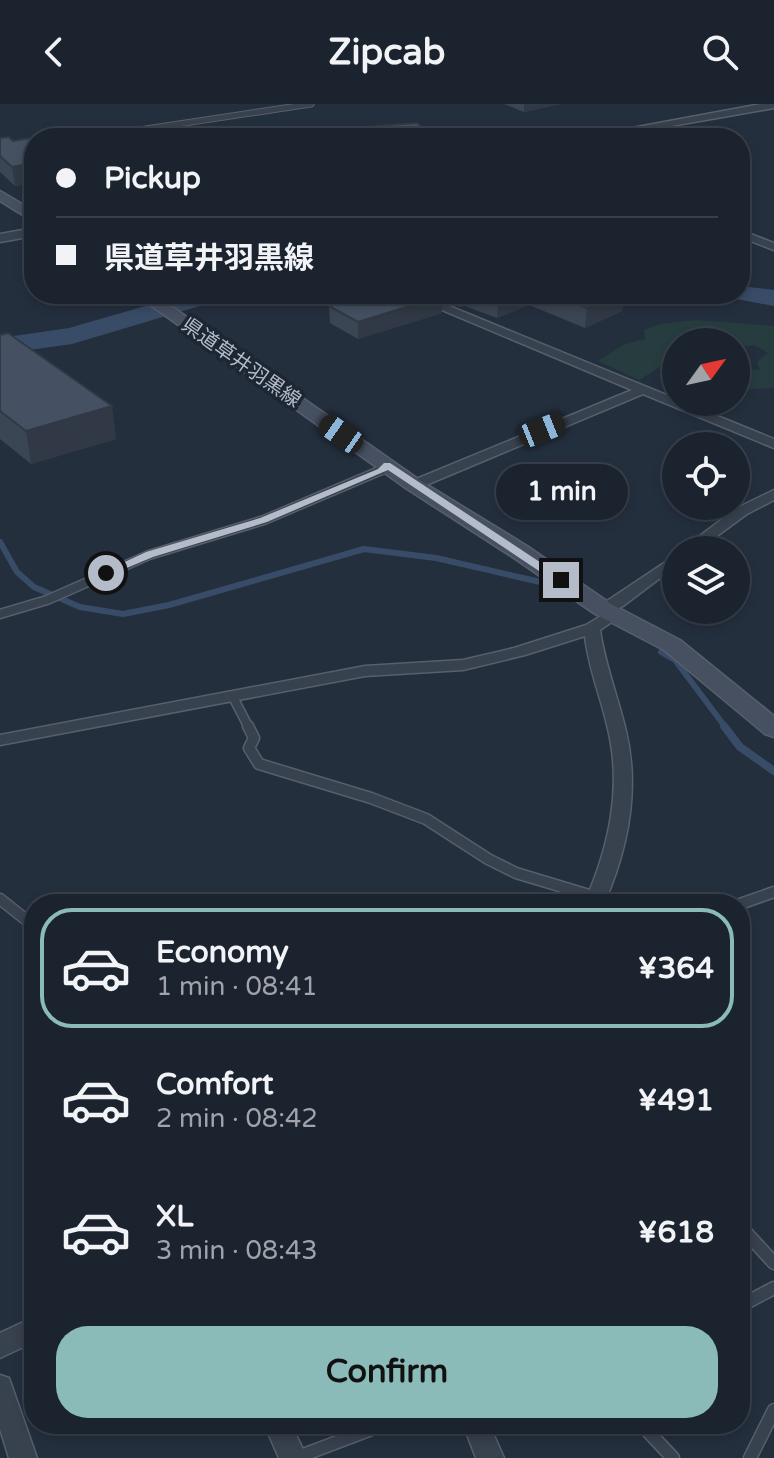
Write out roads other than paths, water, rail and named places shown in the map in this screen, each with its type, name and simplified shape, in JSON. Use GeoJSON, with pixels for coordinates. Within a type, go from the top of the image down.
{"type":"FeatureCollection","features":[{"type":"Feature","properties":{"kind":"main road"},"geometry":{"type":"LineString","coordinates":[[0,195],[24,211]]}},
{"type":"Feature","properties":{"kind":"main road","name":"県道草井羽黒線"},"geometry":{"type":"LineString","coordinates":[[156,304],[388,462],[414,485],[609,612],[672,645],[774,729]]}},
{"type":"Feature","properties":{"kind":"street"},"geometry":{"type":"LineString","coordinates":[[642,128],[774,105]]}},
{"type":"Feature","properties":{"kind":"street"},"geometry":{"type":"LineString","coordinates":[[0,238],[24,234]]}},
{"type":"Feature","properties":{"kind":"street"},"geometry":{"type":"LineString","coordinates":[[750,237],[774,247]]}},
{"type":"Feature","properties":{"kind":"street"},"geometry":{"type":"LineString","coordinates":[[434,304],[774,444]]}},
{"type":"Feature","properties":{"kind":"street"},"geometry":{"type":"LineString","coordinates":[[414,485],[640,391]]}},
{"type":"Feature","properties":{"kind":"street"},"geometry":{"type":"LineString","coordinates":[[707,536],[742,511],[774,494]]}},
{"type":"Feature","properties":{"kind":"street"},"geometry":{"type":"LineString","coordinates":[[0,740],[365,671],[463,665],[519,652],[592,628],[618,603],[662,570]]}},
{"type":"Feature","properties":{"kind":"street"},"geometry":{"type":"LineString","coordinates":[[592,628],[593,647],[620,742],[624,796],[613,858],[599,894]]}},
{"type":"Feature","properties":{"kind":"street"},"geometry":{"type":"LineString","coordinates":[[0,1346],[24,1334]]}},
{"type":"Feature","properties":{"kind":"street"},"geometry":{"type":"LineString","coordinates":[[0,1387],[23,1458]]}},
{"type":"Feature","properties":{"kind":"street"},"geometry":{"type":"LineString","coordinates":[[282,1434],[294,1458]]}},
{"type":"Feature","properties":{"kind":"street"},"geometry":{"type":"LineString","coordinates":[[482,1434],[490,1458]]}},
{"type":"Feature","properties":{"kind":"lane"},"geometry":{"type":"LineString","coordinates":[[148,128],[311,104]]}},
{"type":"Feature","properties":{"kind":"lane"},"geometry":{"type":"LineString","coordinates":[[0,614],[47,600],[149,555],[264,520],[382,472],[388,462]]}},
{"type":"Feature","properties":{"kind":"lane"},"geometry":{"type":"LineString","coordinates":[[233,697],[250,725],[254,738],[249,748],[259,764],[298,779],[371,798],[426,819],[488,859],[516,873],[576,894]]}},
{"type":"Feature","properties":{"kind":"lane"},"geometry":{"type":"LineString","coordinates":[[750,900],[774,892]]}},
{"type":"Feature","properties":{"kind":"lane"},"geometry":{"type":"LineString","coordinates":[[0,899],[24,918]]}},
{"type":"Feature","properties":{"kind":"lane"},"geometry":{"type":"LineString","coordinates":[[750,1237],[774,1263]]}},
{"type":"Feature","properties":{"kind":"lane"},"geometry":{"type":"LineString","coordinates":[[750,1301],[774,1288]]}},
{"type":"Feature","properties":{"kind":"lane"},"geometry":{"type":"LineString","coordinates":[[750,1458],[774,1410]]}},
{"type":"Feature","properties":{"kind":"lane"},"geometry":{"type":"LineString","coordinates":[[294,1458],[358,1434]]}},
{"type":"Feature","properties":{"kind":"lane"},"geometry":{"type":"LineString","coordinates":[[650,1434],[673,1458]]}},
{"type":"Feature","properties":{"kind":"waterway"},"geometry":{"type":"LineString","coordinates":[[750,294],[774,298]]}},
{"type":"Feature","properties":{"kind":"waterway"},"geometry":{"type":"LineString","coordinates":[[0,346],[72,336],[180,304]]}},
{"type":"Feature","properties":{"kind":"waterway"},"geometry":{"type":"LineString","coordinates":[[0,542],[17,572],[34,587],[80,607],[123,614],[169,605],[364,549],[436,558],[549,584],[573,599]]}},
{"type":"Feature","properties":{"kind":"waterway"},"geometry":{"type":"LineString","coordinates":[[661,652],[675,660],[726,728]]}},
{"type":"Feature","properties":{"kind":"waterway"},"geometry":{"type":"LineString","coordinates":[[724,726],[740,747],[774,771]]}}]}
